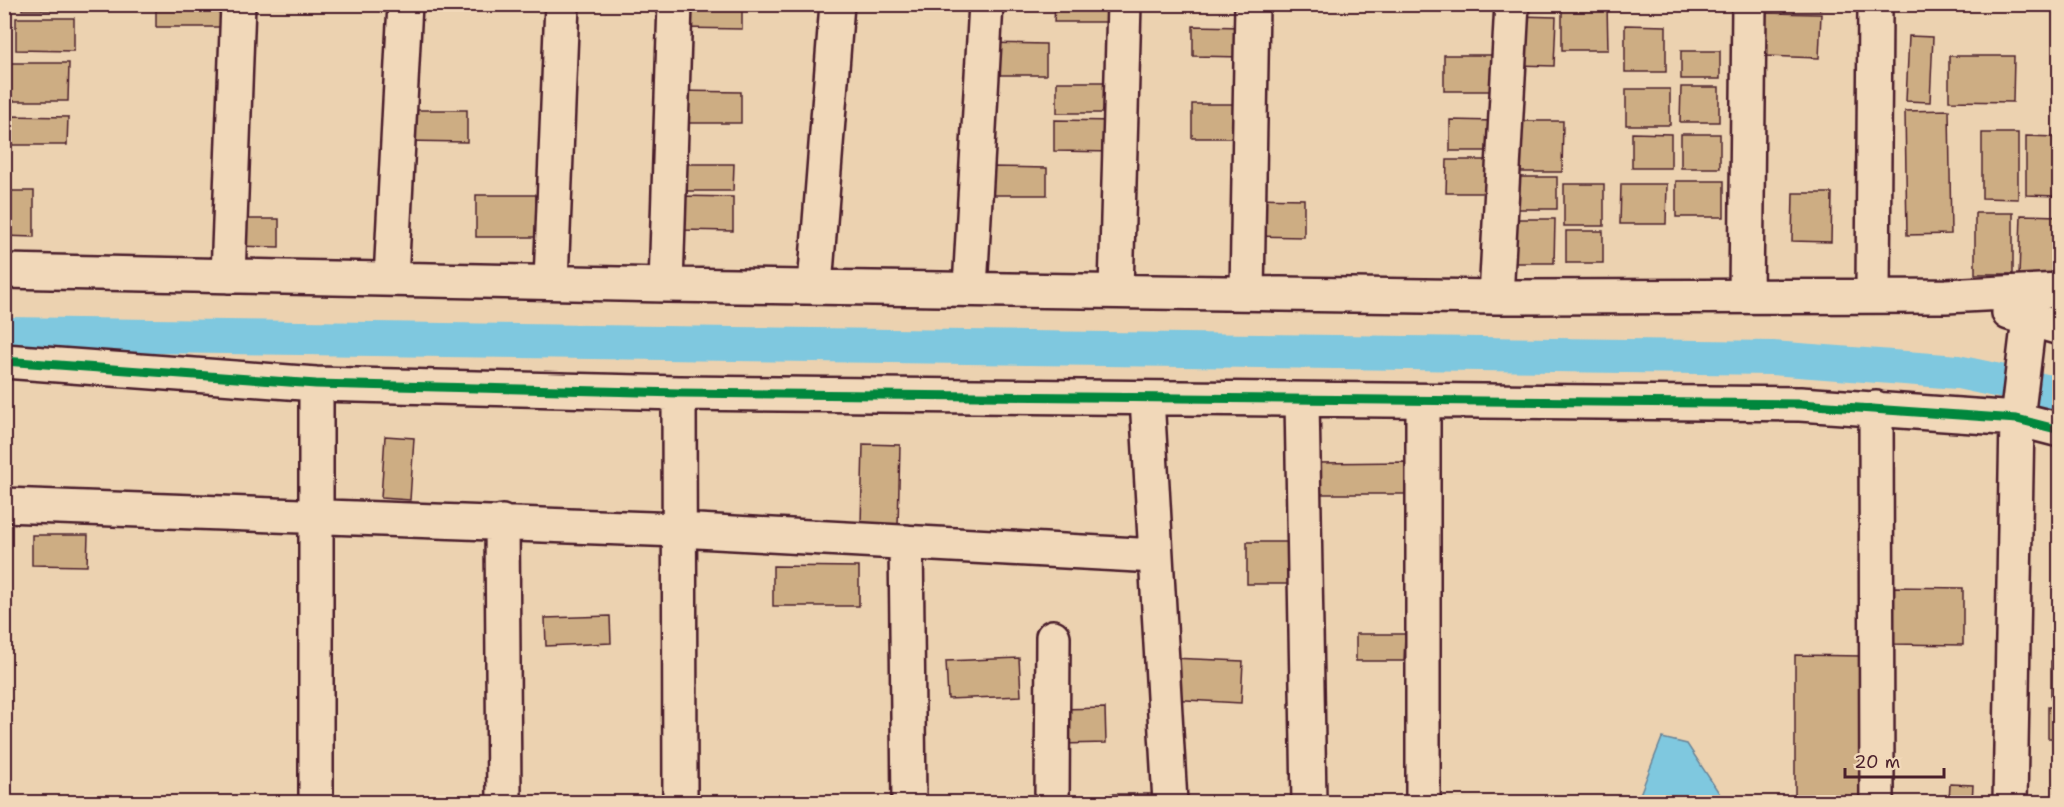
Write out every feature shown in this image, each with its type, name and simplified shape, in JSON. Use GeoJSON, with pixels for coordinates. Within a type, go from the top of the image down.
{"type":"FeatureCollection","features":[{"type":"Feature","properties":{"kind":"street"},"geometry":{"type":"LineString","coordinates":[[228,276],[238,4]]}},
{"type":"Feature","properties":{"kind":"street"},"geometry":{"type":"LineString","coordinates":[[391,279],[405,4]]}},
{"type":"Feature","properties":{"kind":"street"},"geometry":{"type":"LineString","coordinates":[[550,282],[562,4]]}},
{"type":"Feature","properties":{"kind":"street"},"geometry":{"type":"LineString","coordinates":[[666,285],[675,4]]}},
{"type":"Feature","properties":{"kind":"street"},"geometry":{"type":"LineString","coordinates":[[815,286],[837,4]]}},
{"type":"Feature","properties":{"kind":"street"},"geometry":{"type":"LineString","coordinates":[[970,288],[986,4]]}},
{"type":"Feature","properties":{"kind":"street"},"geometry":{"type":"LineString","coordinates":[[1116,290],[1124,4]]}},
{"type":"Feature","properties":{"kind":"street"},"geometry":{"type":"LineString","coordinates":[[1247,293],[1252,4]]}},
{"type":"Feature","properties":{"kind":"street"},"geometry":{"type":"LineString","coordinates":[[1496,297],[1512,4]]}},
{"type":"Feature","properties":{"kind":"street"},"geometry":{"type":"LineString","coordinates":[[1746,296],[1749,4]]}},
{"type":"Feature","properties":{"kind":"street"},"geometry":{"type":"LineString","coordinates":[[1873,294],[1875,4]]}},
{"type":"Feature","properties":{"kind":"street"},"geometry":{"type":"LineString","coordinates":[[4,271],[666,285],[1496,297],[1873,294],[1946,296],[2060,290]]}},
{"type":"Feature","properties":{"kind":"street"},"geometry":{"type":"LineString","coordinates":[[1946,296],[2038,330],[2018,404],[2010,802]]}},
{"type":"Feature","properties":{"kind":"street"},"geometry":{"type":"LineString","coordinates":[[4,362],[316,384],[679,393],[1423,402],[1689,401],[1876,408],[2018,404],[2060,430]]}},
{"type":"Feature","properties":{"kind":"street"},"geometry":{"type":"LineString","coordinates":[[315,802],[316,384]]}},
{"type":"Feature","properties":{"kind":"street"},"geometry":{"type":"LineString","coordinates":[[679,393],[680,802]]}},
{"type":"Feature","properties":{"kind":"street"},"geometry":{"type":"LineString","coordinates":[[1147,398],[1170,802]]}},
{"type":"Feature","properties":{"kind":"street"},"geometry":{"type":"LineString","coordinates":[[1302,400],[1309,802]]}},
{"type":"Feature","properties":{"kind":"street"},"geometry":{"type":"LineString","coordinates":[[1423,402],[1423,802]]}},
{"type":"Feature","properties":{"kind":"street"},"geometry":{"type":"LineString","coordinates":[[1876,408],[1878,802]]}},
{"type":"Feature","properties":{"kind":"street"},"geometry":{"type":"LineString","coordinates":[[4,505],[502,522],[1156,556]]}},
{"type":"Feature","properties":{"kind":"street"},"geometry":{"type":"LineString","coordinates":[[502,522],[504,802]]}},
{"type":"Feature","properties":{"kind":"street"},"geometry":{"type":"LineString","coordinates":[[906,542],[909,802]]}},
{"type":"Feature","properties":{"kind":"street"},"geometry":{"type":"LineString","coordinates":[[1052,802],[1053,637]]}},
{"type":"Feature","properties":{"kind":"water"},"geometry":{"type":"Polygon","coordinates":[[[1662,738],[1687,744],[1725,802],[1637,802],[1662,738]]]}},
{"type":"Feature","properties":{"kind":"building"},"geometry":{"type":"Polygon","coordinates":[[[22,4],[68,4],[68,10],[22,10],[22,4]]]}},
{"type":"Feature","properties":{"kind":"building"},"geometry":{"type":"Polygon","coordinates":[[[156,4],[225,4],[225,27],[156,27],[156,4]]]}},
{"type":"Feature","properties":{"kind":"building"},"geometry":{"type":"Polygon","coordinates":[[[681,4],[742,4],[742,29],[680,28],[681,4]]]}},
{"type":"Feature","properties":{"kind":"building"},"geometry":{"type":"Polygon","coordinates":[[[1055,4],[1117,4],[1117,22],[1054,22],[1055,4]]]}},
{"type":"Feature","properties":{"kind":"building"},"geometry":{"type":"Polygon","coordinates":[[[1763,4],[1821,4],[1821,9],[1762,8],[1763,4]]]}},
{"type":"Feature","properties":{"kind":"building"},"geometry":{"type":"Polygon","coordinates":[[[1607,5],[1608,50],[1562,50],[1562,6],[1607,5]]]}},
{"type":"Feature","properties":{"kind":"building"},"geometry":{"type":"Polygon","coordinates":[[[1765,13],[1821,14],[1819,58],[1763,56],[1765,13]]]}},
{"type":"Feature","properties":{"kind":"building"},"geometry":{"type":"Polygon","coordinates":[[[1515,16],[1556,17],[1554,66],[1513,65],[1515,16]]]}},
{"type":"Feature","properties":{"kind":"building"},"geometry":{"type":"Polygon","coordinates":[[[16,18],[74,18],[74,51],[16,50],[16,18]]]}},
{"type":"Feature","properties":{"kind":"building"},"geometry":{"type":"Polygon","coordinates":[[[1625,25],[1666,26],[1666,72],[1625,72],[1625,25]]]}},
{"type":"Feature","properties":{"kind":"building"},"geometry":{"type":"Polygon","coordinates":[[[1193,26],[1244,27],[1243,57],[1193,56],[1193,26]]]}},
{"type":"Feature","properties":{"kind":"building"},"geometry":{"type":"Polygon","coordinates":[[[1909,36],[1933,37],[1930,102],[1906,101],[1909,36]]]}},
{"type":"Feature","properties":{"kind":"building"},"geometry":{"type":"Polygon","coordinates":[[[987,43],[1046,44],[1046,75],[986,75],[987,43]]]}},
{"type":"Feature","properties":{"kind":"building"},"geometry":{"type":"Polygon","coordinates":[[[1681,51],[1720,51],[1720,79],[1681,79],[1681,51]]]}},
{"type":"Feature","properties":{"kind":"building"},"geometry":{"type":"Polygon","coordinates":[[[1444,55],[1498,55],[1498,91],[1444,91],[1444,55]]]}},
{"type":"Feature","properties":{"kind":"building"},"geometry":{"type":"Polygon","coordinates":[[[1949,56],[2014,56],[2013,102],[1949,101],[1949,56]]]}},
{"type":"Feature","properties":{"kind":"building"},"geometry":{"type":"Polygon","coordinates":[[[4,63],[69,63],[68,101],[4,101],[4,63]]]}},
{"type":"Feature","properties":{"kind":"building"},"geometry":{"type":"Polygon","coordinates":[[[1057,82],[1120,82],[1120,113],[1057,113],[1057,82]]]}},
{"type":"Feature","properties":{"kind":"building"},"geometry":{"type":"Polygon","coordinates":[[[1681,87],[1719,87],[1719,122],[1680,122],[1681,87]]]}},
{"type":"Feature","properties":{"kind":"building"},"geometry":{"type":"Polygon","coordinates":[[[1626,89],[1670,89],[1670,125],[1626,125],[1626,89]]]}},
{"type":"Feature","properties":{"kind":"building"},"geometry":{"type":"Polygon","coordinates":[[[678,91],[741,92],[741,123],[678,123],[678,91]]]}},
{"type":"Feature","properties":{"kind":"building"},"geometry":{"type":"Polygon","coordinates":[[[1192,104],[1242,104],[1242,138],[1192,138],[1192,104]]]}},
{"type":"Feature","properties":{"kind":"building"},"geometry":{"type":"Polygon","coordinates":[[[404,110],[467,110],[467,142],[404,141],[404,110]]]}},
{"type":"Feature","properties":{"kind":"building"},"geometry":{"type":"Polygon","coordinates":[[[1949,110],[1951,234],[1907,235],[1905,111],[1949,110]]]}},
{"type":"Feature","properties":{"kind":"building"},"geometry":{"type":"Polygon","coordinates":[[[6,116],[68,117],[67,145],[6,145],[6,116]]]}},
{"type":"Feature","properties":{"kind":"building"},"geometry":{"type":"Polygon","coordinates":[[[1054,120],[1116,121],[1116,152],[1054,151],[1054,120]]]}},
{"type":"Feature","properties":{"kind":"building"},"geometry":{"type":"Polygon","coordinates":[[[1450,120],[1495,121],[1494,151],[1450,151],[1450,120]]]}},
{"type":"Feature","properties":{"kind":"building"},"geometry":{"type":"Polygon","coordinates":[[[1517,121],[1563,121],[1562,172],[1517,172],[1517,121]]]}},
{"type":"Feature","properties":{"kind":"building"},"geometry":{"type":"Polygon","coordinates":[[[1632,133],[1671,134],[1671,168],[1632,168],[1632,133]]]}},
{"type":"Feature","properties":{"kind":"building"},"geometry":{"type":"Polygon","coordinates":[[[1982,133],[2018,133],[2018,199],[1982,198],[1982,133]]]}},
{"type":"Feature","properties":{"kind":"building"},"geometry":{"type":"Polygon","coordinates":[[[1681,134],[1720,134],[1720,168],[1681,168],[1681,134]]]}},
{"type":"Feature","properties":{"kind":"building"},"geometry":{"type":"Polygon","coordinates":[[[2026,136],[2056,137],[2056,196],[2026,195],[2026,136]]]}},
{"type":"Feature","properties":{"kind":"building"},"geometry":{"type":"Polygon","coordinates":[[[1447,160],[1493,160],[1492,193],[1446,193],[1447,160]]]}},
{"type":"Feature","properties":{"kind":"building"},"geometry":{"type":"Polygon","coordinates":[[[672,164],[734,164],[733,191],[671,191],[672,164]]]}},
{"type":"Feature","properties":{"kind":"building"},"geometry":{"type":"Polygon","coordinates":[[[989,167],[1047,168],[1047,195],[989,195],[989,167]]]}},
{"type":"Feature","properties":{"kind":"building"},"geometry":{"type":"Polygon","coordinates":[[[1518,177],[1557,177],[1557,209],[1517,209],[1518,177]]]}},
{"type":"Feature","properties":{"kind":"building"},"geometry":{"type":"Polygon","coordinates":[[[1676,181],[1724,181],[1724,217],[1676,217],[1676,181]]]}},
{"type":"Feature","properties":{"kind":"building"},"geometry":{"type":"Polygon","coordinates":[[[1564,184],[1604,184],[1604,226],[1564,226],[1564,184]]]}},
{"type":"Feature","properties":{"kind":"building"},"geometry":{"type":"Polygon","coordinates":[[[1621,184],[1667,184],[1666,224],[1620,224],[1621,184]]]}},
{"type":"Feature","properties":{"kind":"building"},"geometry":{"type":"Polygon","coordinates":[[[4,191],[34,191],[34,237],[4,236],[4,191]]]}},
{"type":"Feature","properties":{"kind":"building"},"geometry":{"type":"Polygon","coordinates":[[[1793,193],[1832,193],[1831,242],[1792,241],[1793,193]]]}},
{"type":"Feature","properties":{"kind":"building"},"geometry":{"type":"Polygon","coordinates":[[[476,195],[536,195],[536,237],[476,237],[476,195]]]}},
{"type":"Feature","properties":{"kind":"building"},"geometry":{"type":"Polygon","coordinates":[[[679,196],[733,197],[733,231],[679,230],[679,196]]]}},
{"type":"Feature","properties":{"kind":"building"},"geometry":{"type":"Polygon","coordinates":[[[1250,198],[1304,199],[1304,237],[1250,236],[1250,198]]]}},
{"type":"Feature","properties":{"kind":"building"},"geometry":{"type":"Polygon","coordinates":[[[1975,213],[2013,213],[2013,274],[1975,274],[1975,213]]]}},
{"type":"Feature","properties":{"kind":"building"},"geometry":{"type":"Polygon","coordinates":[[[2021,215],[2058,216],[2057,277],[2019,276],[2021,215]]]}},
{"type":"Feature","properties":{"kind":"building"},"geometry":{"type":"Polygon","coordinates":[[[236,219],[279,219],[279,247],[236,246],[236,219]]]}},
{"type":"Feature","properties":{"kind":"building"},"geometry":{"type":"Polygon","coordinates":[[[1512,219],[1555,219],[1554,263],[1512,263],[1512,219]]]}},
{"type":"Feature","properties":{"kind":"building"},"geometry":{"type":"Polygon","coordinates":[[[1566,231],[1603,231],[1603,263],[1566,263],[1566,231]]]}},
{"type":"Feature","properties":{"kind":"building"},"geometry":{"type":"Polygon","coordinates":[[[385,436],[414,438],[410,500],[381,498],[385,436]]]}},
{"type":"Feature","properties":{"kind":"building"},"geometry":{"type":"Polygon","coordinates":[[[863,444],[900,445],[898,526],[861,525],[863,444]]]}},
{"type":"Feature","properties":{"kind":"building"},"geometry":{"type":"Polygon","coordinates":[[[1405,462],[1405,494],[1316,494],[1316,463],[1405,462]]]}},
{"type":"Feature","properties":{"kind":"building"},"geometry":{"type":"Polygon","coordinates":[[[32,535],[88,535],[87,566],[32,565],[32,535]]]}},
{"type":"Feature","properties":{"kind":"building"},"geometry":{"type":"Polygon","coordinates":[[[1247,542],[1293,542],[1293,584],[1247,584],[1247,542]]]}},
{"type":"Feature","properties":{"kind":"building"},"geometry":{"type":"Polygon","coordinates":[[[773,566],[859,567],[859,606],[773,606],[773,566]]]}},
{"type":"Feature","properties":{"kind":"building"},"geometry":{"type":"Polygon","coordinates":[[[1892,587],[1963,588],[1963,645],[1891,644],[1892,587]]]}},
{"type":"Feature","properties":{"kind":"building"},"geometry":{"type":"Polygon","coordinates":[[[610,616],[611,643],[546,646],[545,618],[610,616]]]}},
{"type":"Feature","properties":{"kind":"building"},"geometry":{"type":"Polygon","coordinates":[[[1356,634],[1405,634],[1404,661],[1356,661],[1356,634]]]}},
{"type":"Feature","properties":{"kind":"building"},"geometry":{"type":"Polygon","coordinates":[[[1795,655],[1862,656],[1862,802],[1795,802],[1795,655]]]}},
{"type":"Feature","properties":{"kind":"building"},"geometry":{"type":"Polygon","coordinates":[[[1019,658],[1021,696],[948,699],[946,661],[1019,658]]]}},
{"type":"Feature","properties":{"kind":"building"},"geometry":{"type":"Polygon","coordinates":[[[1170,658],[1243,661],[1241,703],[1168,699],[1170,658]]]}},
{"type":"Feature","properties":{"kind":"building"},"geometry":{"type":"Polygon","coordinates":[[[2051,661],[2060,661],[2060,699],[2051,699],[2051,661]]]}},
{"type":"Feature","properties":{"kind":"building"},"geometry":{"type":"Polygon","coordinates":[[[2048,707],[2060,707],[2060,738],[2048,738],[2048,707]]]}},
{"type":"Feature","properties":{"kind":"building"},"geometry":{"type":"Polygon","coordinates":[[[1105,708],[1106,743],[1060,744],[1059,709],[1105,708]]]}},
{"type":"Feature","properties":{"kind":"building"},"geometry":{"type":"Polygon","coordinates":[[[1950,784],[1973,785],[1972,802],[1949,802],[1950,784]]]}},
{"type":"Feature","properties":{"kind":"building"},"geometry":{"type":"Polygon","coordinates":[[[1111,794],[1154,794],[1154,802],[1111,802],[1111,794]]]}},
{"type":"Feature","properties":{"kind":"waterway"},"geometry":{"type":"LineString","coordinates":[[4,334],[1772,358],[1958,372],[2060,394]]}},
{"type":"Feature","properties":{"kind":"cycle path"},"geometry":{"type":"LineString","coordinates":[[4,361],[316,384],[679,393],[1800,404],[2017,419],[2060,430]]}}]}
